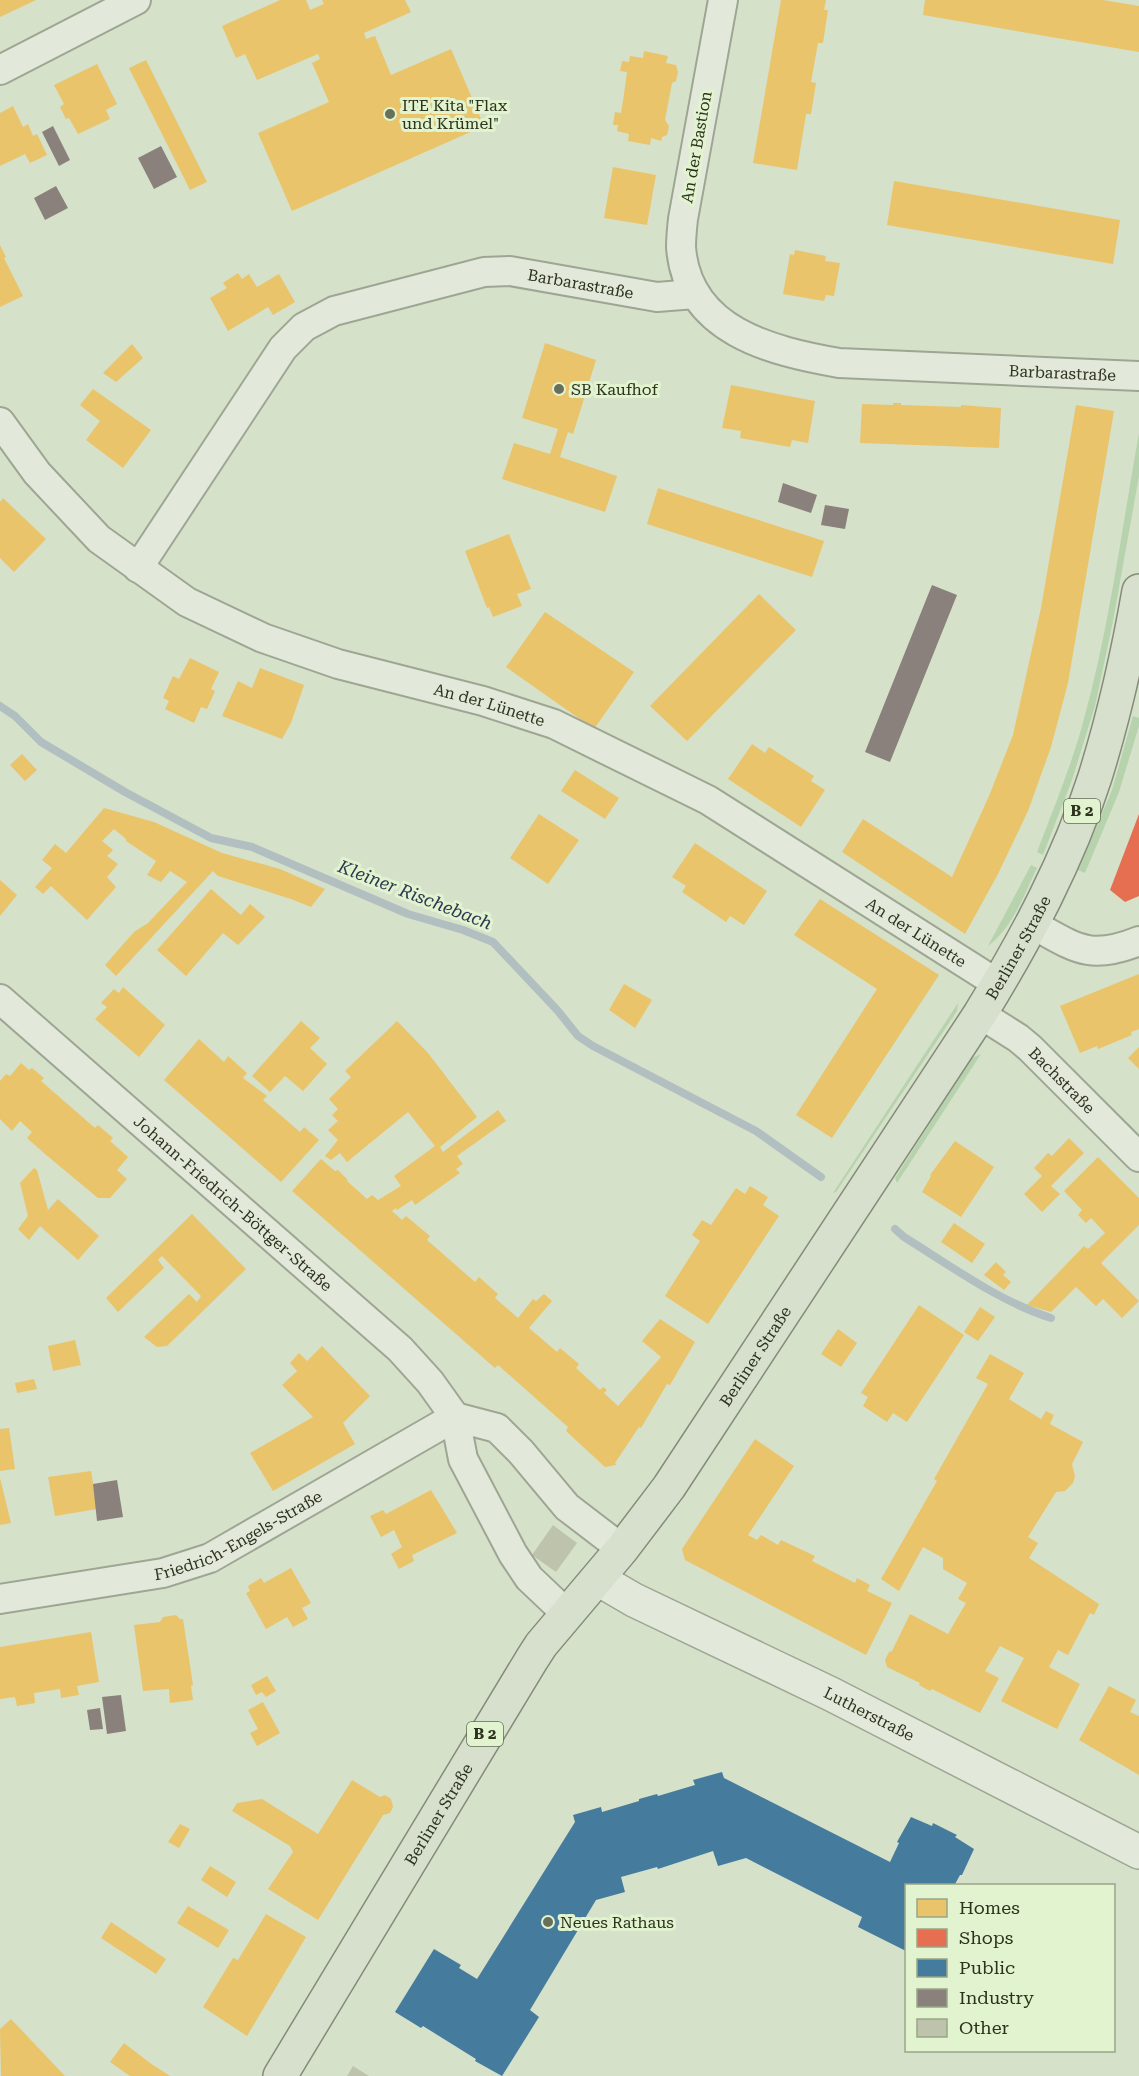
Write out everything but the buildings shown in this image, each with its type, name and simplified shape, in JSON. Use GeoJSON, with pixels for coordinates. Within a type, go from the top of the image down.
{"type":"FeatureCollection","features":[{"type":"Feature","properties":{"kind":"main road","name":"Berliner Straße"},"geometry":{"type":"LineString","coordinates":[[280,2076],[502,1707],[542,1645],[598,1579],[669,1487],[998,984],[1032,924],[1058,868],[1094,779],[1117,699],[1139,591]]}},
{"type":"Feature","properties":{"kind":"street"},"geometry":{"type":"LineString","coordinates":[[0,70],[136,0]]}},
{"type":"Feature","properties":{"kind":"street","name":"An der Bastion"},"geometry":{"type":"LineString","coordinates":[[695,294],[681,247],[683,219],[723,0]]}},
{"type":"Feature","properties":{"kind":"street","name":"Barbarastraße"},"geometry":{"type":"LineString","coordinates":[[138,568],[282,348],[304,327],[334,311],[484,272],[510,271],[657,297],[695,294],[713,315],[733,330],[759,344],[797,355],[839,363],[1139,376]]}},
{"type":"Feature","properties":{"kind":"street","name":"An der Lünette"},"geometry":{"type":"LineString","coordinates":[[0,422],[37,473],[99,539],[187,602],[263,638],[338,664],[483,701],[554,724],[708,800],[998,984]]}},
{"type":"Feature","properties":{"kind":"street"},"geometry":{"type":"LineString","coordinates":[[1032,924],[1063,941],[1088,950],[1109,951],[1139,941]]}},
{"type":"Feature","properties":{"kind":"street","name":"Johann-Friedrich-Böttger-Straße"},"geometry":{"type":"LineString","coordinates":[[0,999],[400,1349],[455,1417],[464,1459],[513,1554],[529,1578],[568,1614]]}},
{"type":"Feature","properties":{"kind":"street","name":"Bachstraße"},"geometry":{"type":"LineString","coordinates":[[980,1014],[1030,1048],[1139,1157]]}},
{"type":"Feature","properties":{"kind":"street"},"geometry":{"type":"LineString","coordinates":[[455,1417],[497,1428],[521,1452],[567,1507],[622,1549]]}},
{"type":"Feature","properties":{"kind":"street","name":"Friedrich-Engels-Straße"},"geometry":{"type":"LineString","coordinates":[[0,1599],[164,1573],[210,1558],[455,1417]]}},
{"type":"Feature","properties":{"kind":"street","name":"Lutherstraße"},"geometry":{"type":"LineString","coordinates":[[598,1579],[634,1600],[831,1694],[1139,1852]]}},
{"type":"Feature","properties":{"kind":"green space"},"geometry":{"type":"Polygon","coordinates":[[[1139,433],[1139,476],[1095,706],[1072,780],[1043,855],[1037,852],[1075,750],[1094,680],[1109,610],[1139,433]]]}},
{"type":"Feature","properties":{"kind":"green space"},"geometry":{"type":"Polygon","coordinates":[[[1133,716],[1139,718],[1139,726],[1119,792],[1085,873],[1078,870],[1112,790],[1133,716]]]}},
{"type":"Feature","properties":{"kind":"green space"},"geometry":{"type":"Polygon","coordinates":[[[1031,865],[1037,868],[1017,910],[1004,930],[988,946],[1031,865]]]}},
{"type":"Feature","properties":{"kind":"green space"},"geometry":{"type":"Polygon","coordinates":[[[958,1003],[957,1011],[836,1192],[833,1193],[958,1003]]]}},
{"type":"Feature","properties":{"kind":"green space"},"geometry":{"type":"Polygon","coordinates":[[[981,1054],[897,1183],[895,1178],[972,1058],[981,1054]]]}},
{"type":"Feature","properties":{"kind":"waterway","name":"Kleiner Rischebach"},"geometry":{"type":"LineString","coordinates":[[0,706],[15,716],[41,742],[125,792],[211,838],[252,847],[408,914],[463,930],[493,942],[558,1011],[578,1036],[756,1131],[821,1177]]}},
{"type":"Feature","properties":{"kind":"waterway","name":"Kleiner Rischebach"},"geometry":{"type":"LineString","coordinates":[[895,1229],[904,1237],[994,1293],[1051,1318]]}},
{"type":"Feature","properties":{"kind":"place","name":"ITE Kita \"Flax und Krümel\""},"geometry":{"type":"Point","coordinates":[390,114]}},
{"type":"Feature","properties":{"kind":"place","name":"SB Kaufhof"},"geometry":{"type":"Point","coordinates":[559,389]}},
{"type":"Feature","properties":{"kind":"place","name":"Neues Rathaus"},"geometry":{"type":"Point","coordinates":[548,1922]}}]}
